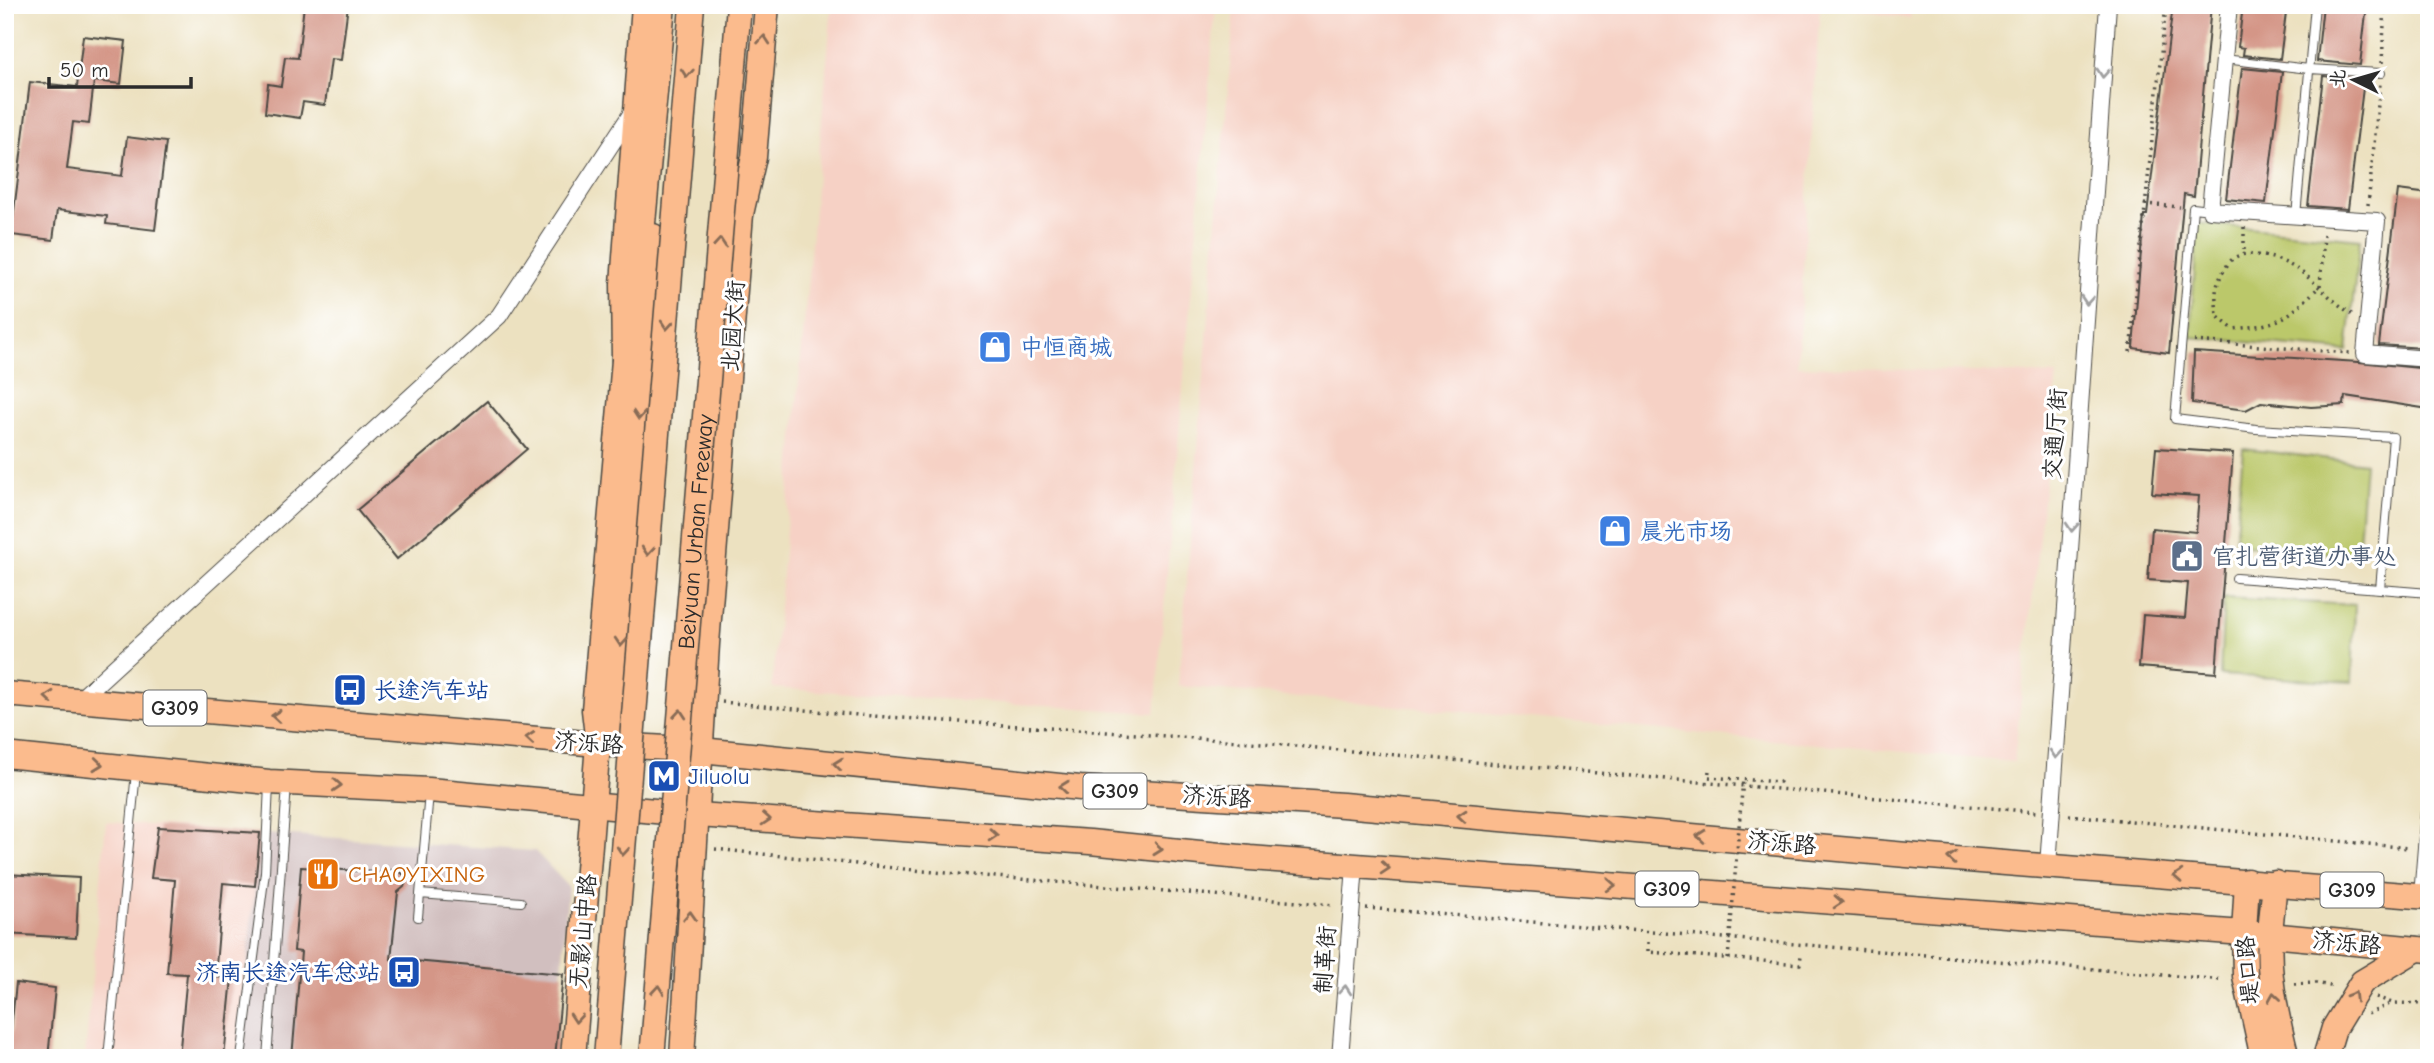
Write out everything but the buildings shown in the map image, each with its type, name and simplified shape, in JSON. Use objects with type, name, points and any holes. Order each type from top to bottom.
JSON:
[{"type":"main road","points":[[624,360],[623,284],[644,5]]},
{"type":"main road","points":[[593,804],[598,744],[594,710],[624,360],[640,256],[663,5]]},
{"type":"main road","points":[[598,744],[615,718],[673,5]]},
{"type":"main road","name":"Beiyuan Urban Freeway","points":[[606,1058],[692,5]]},
{"type":"main road","name":"Beiyuan Urban Freeway","points":[[652,1058],[739,5]]},
{"type":"main road","name":"北园大街","points":[[698,815],[704,700],[741,214],[735,157],[746,5]]},
{"type":"main road","points":[[741,214],[754,157],[767,5]]},
{"type":"main road","points":[[624,360],[649,289]]},
{"type":"main road","name":"济泺路","points":[[5,694],[598,744],[701,750],[1080,788],[1356,807],[2426,897]]},
{"type":"main road","name":"济泺路","points":[[5,755],[278,782],[429,790],[698,815],[1077,841],[1355,866],[2270,935],[2423,950]]},
{"type":"main road","name":"无影山中路","points":[[573,1058],[593,804]]},
{"type":"main road","points":[[682,1058],[698,815]]},
{"type":"main road","name":"堤口路","points":[[2246,881],[2244,933],[2247,982],[2263,1058]]},
{"type":"main road","name":"堤口路","points":[[2275,883],[2270,935],[2272,984],[2287,1058]]},
{"type":"main road","points":[[2325,1058],[2334,1028],[2362,982],[2423,950]]},
{"type":"street","name":"交通厅街","points":[[2048,866],[2108,5]]},
{"type":"street","points":[[2229,5],[2210,210],[2377,221],[2365,354],[2429,359]]},
{"type":"street","points":[[79,700],[499,316],[636,106]]},
{"type":"street","points":[[2426,897],[2429,811]]},
{"type":"street","name":"制革街","points":[[1340,1058],[1355,866]]},
{"type":"lane","points":[[2296,216],[2315,5]]},
{"type":"lane","points":[[2224,59],[2309,69],[2381,73]]},
{"type":"lane","points":[[2210,210],[2193,208],[2175,419],[2256,429],[2393,437],[2380,589]]},
{"type":"lane","points":[[2236,578],[2429,593]]},
{"type":"lane","points":[[108,1058],[136,768]]},
{"type":"lane","points":[[241,1058],[278,782]]},
{"type":"lane","points":[[267,1058],[278,782]]},
{"type":"lane","points":[[418,917],[429,790]]},
{"type":"lane","points":[[420,894],[521,902]]},
{"type":"path","points":[[2130,352],[2166,5]]},
{"type":"path","points":[[2367,220],[2385,5]]},
{"type":"path","points":[[2144,204],[2193,208]]},
{"type":"path","points":[[2244,213],[2244,253]]},
{"type":"path","points":[[2325,218],[2320,286],[2291,314],[2270,325],[2233,328],[2217,316],[2215,289],[2230,261],[2244,253],[2269,256],[2291,265],[2320,286],[2351,315],[2368,319]]},
{"type":"path","points":[[2182,340],[2365,354]]},
{"type":"path","points":[[704,700],[858,715],[1239,741],[2426,850]]},
{"type":"path","points":[[1709,771],[1708,777],[1780,782],[1781,777]]},
{"type":"path","points":[[1728,959],[1743,779]]},
{"type":"path","points":[[695,847],[923,871],[2247,982]]},
{"type":"path","points":[[1648,942],[1648,952],[1728,959],[1800,964],[1801,955]]},
{"type":"path","points":[[2272,984],[2316,983],[2357,991],[2392,1003],[2429,1004]]},
{"type":"shaded area","name":"中恒商城","points":[[832,5],[1216,5],[1155,713],[772,688]]},
{"type":"shaded area","name":"晨光市场","points":[[1235,5],[1820,5],[1797,366],[2057,375],[2014,762],[1178,686]]},
{"type":"shaded area","points":[[1828,5],[1912,5],[1910,19]]},
{"type":"shaded area","points":[[106,822],[260,833],[238,1058],[85,1058]]},
{"type":"shaded area","name":"济南长途汽车总站","points":[[260,833],[535,851],[568,886],[556,1058],[238,1058]]},
{"type":"green space","points":[[2198,223],[2360,239],[2347,351],[2190,337]]},
{"type":"green space","points":[[2243,449],[2365,463],[2358,556],[2235,544]]},
{"type":"green space","points":[[2224,598],[2355,605],[2352,682],[2220,675]]},
{"type":"place","name":"中恒商城","points":[[995,347]]},
{"type":"place","name":"晨光市场","points":[[1615,531]]},
{"type":"place","name":"官扎营街道办事处","points":[[2187,556]]},
{"type":"place","name":"长途汽车站","points":[[350,690]]},
{"type":"place","name":"Jiluolu","points":[[664,776]]},
{"type":"place","name":"CHAOYIXING","points":[[323,874]]},
{"type":"place","name":"济南长途汽车总站","points":[[404,972]]}]
